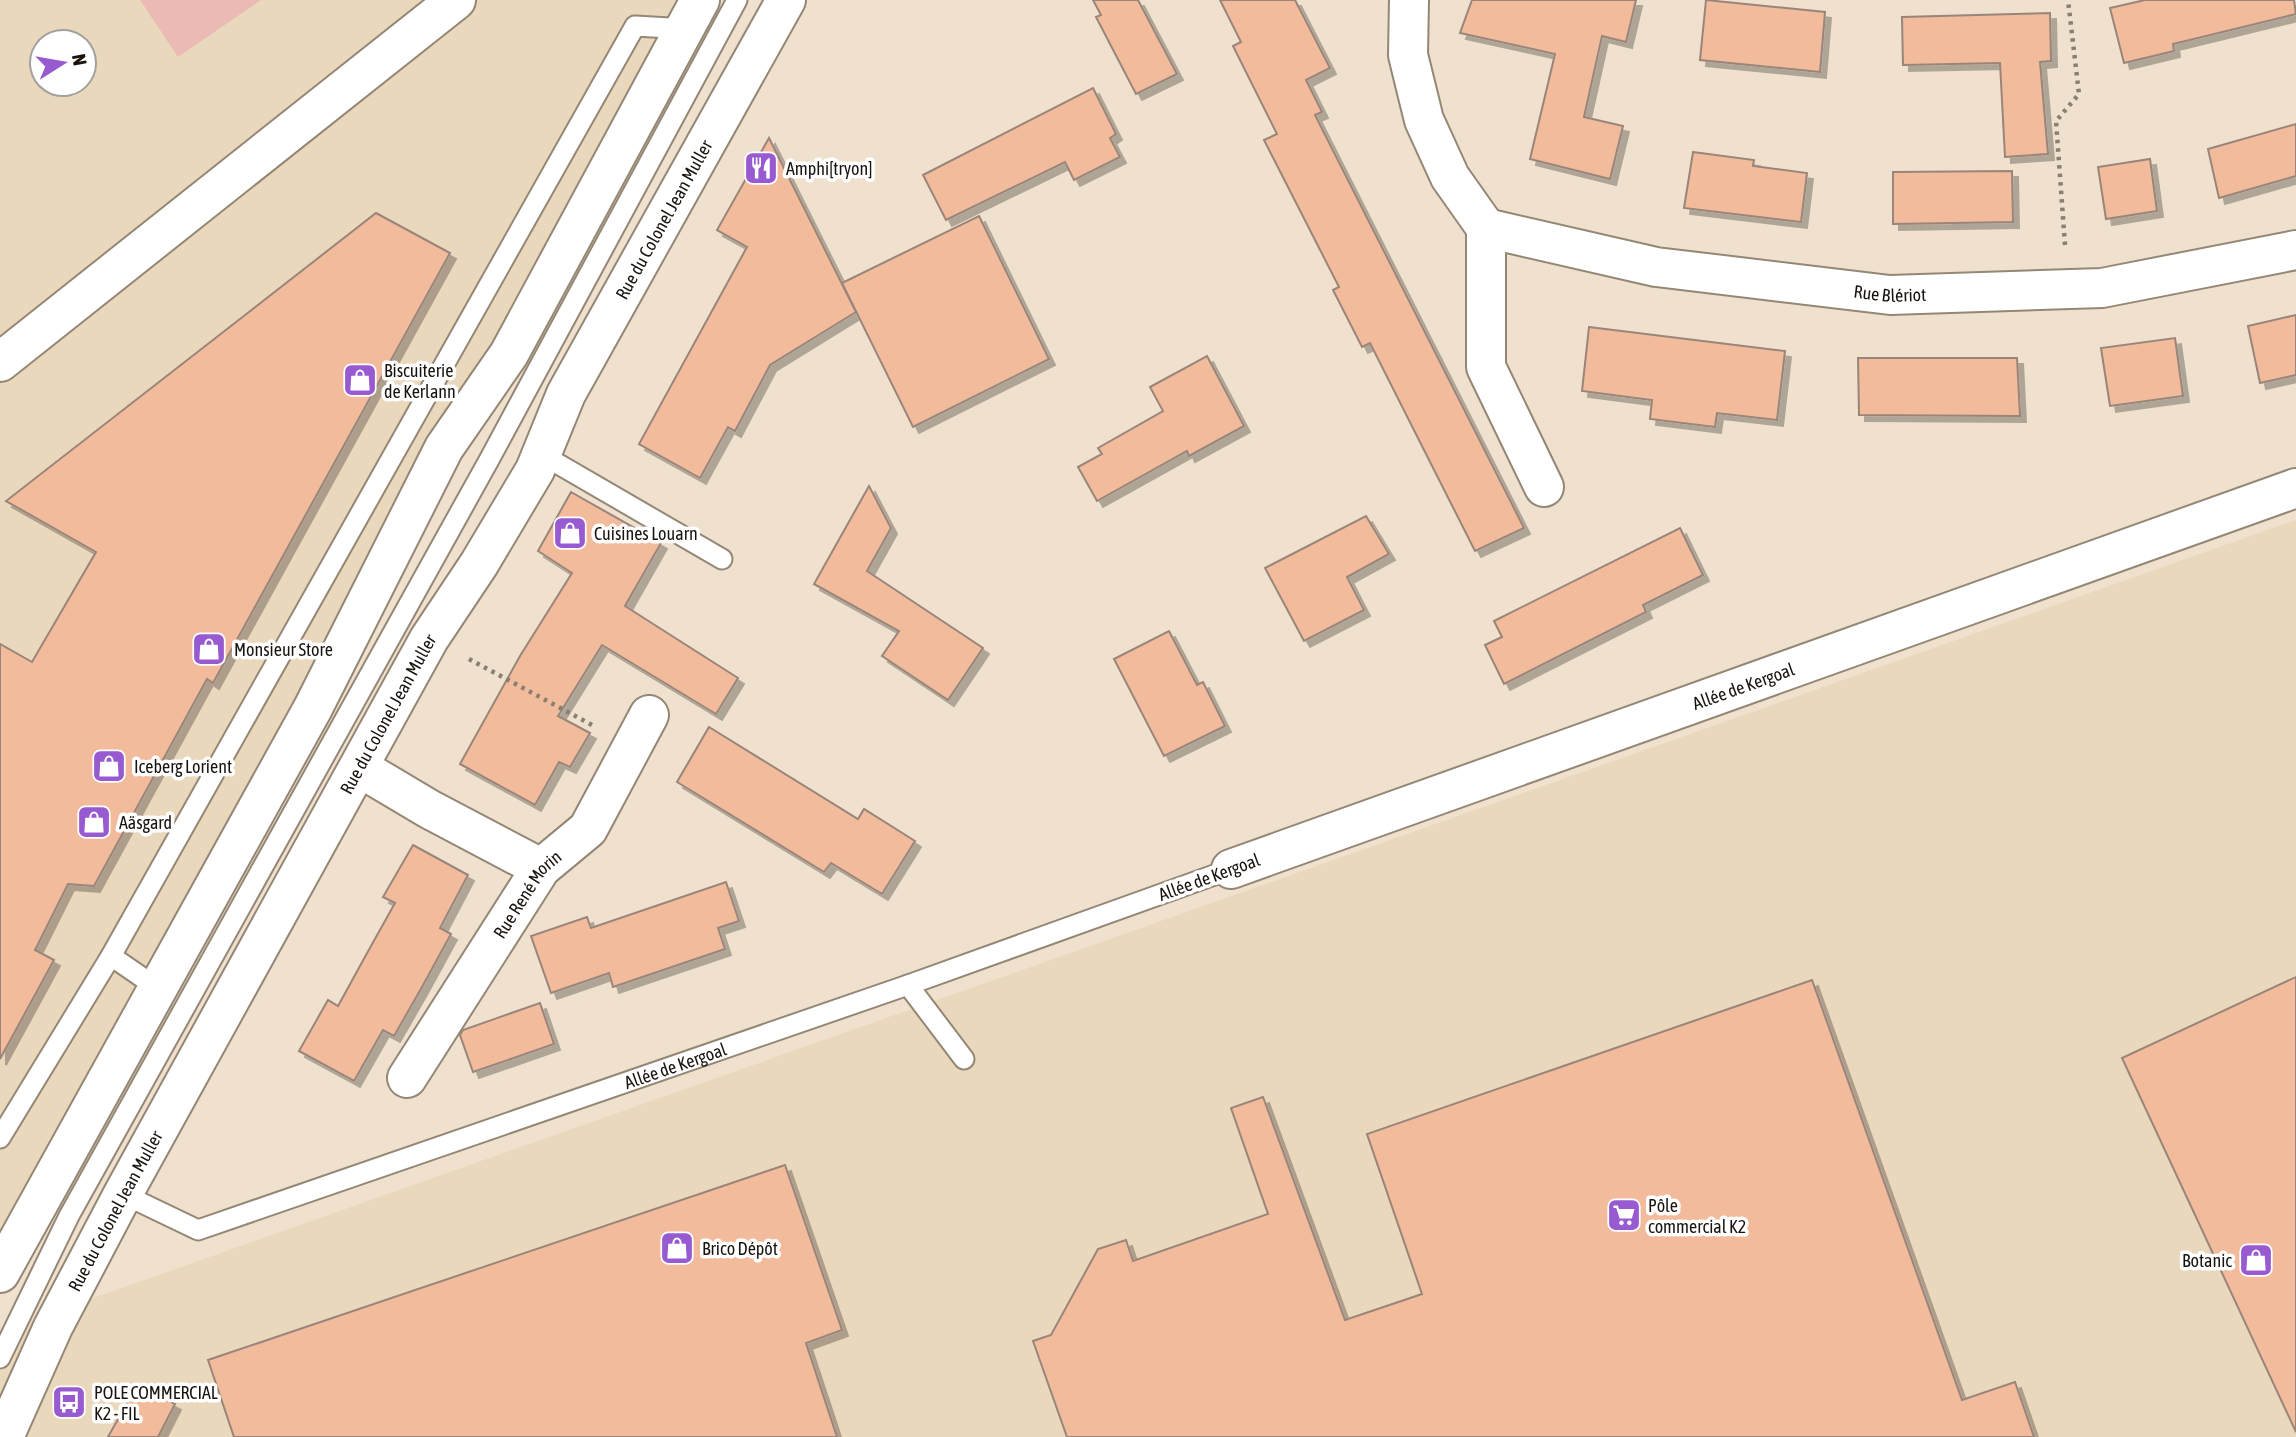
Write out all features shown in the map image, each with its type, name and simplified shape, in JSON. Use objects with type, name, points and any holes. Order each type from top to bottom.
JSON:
[{"type":"main road","points":[[0,362],[456,0]]},
{"type":"main road","name":"Rue du Colonel Jean Muller","points":[[4,1437],[52,1327],[123,1194],[429,639],[479,564],[541,454],[566,394],[786,0]]},
{"type":"main road","points":[[1409,0],[1408,55],[1424,120],[1450,177],[1486,228],[1486,367],[1544,487]]},
{"type":"main road","points":[[0,1273],[156,987],[313,708],[444,448],[509,354],[694,15]]},
{"type":"main road","name":"Rue Blériot","points":[[1486,228],[1656,267],[1890,295],[2102,288],[2296,250]]},
{"type":"main road","name":"Allée de Kergoal","points":[[1231,869],[2296,488]]},
{"type":"main road","name":"Rue René Morin","points":[[407,1078],[541,868],[588,829],[640,731]]},
{"type":"main road","points":[[360,768],[429,809],[541,868]]},
{"type":"lane","points":[[0,1358],[69,1216],[495,448],[737,0]]},
{"type":"lane","points":[[0,1138],[111,956],[635,26],[694,15]]},
{"type":"lane","points":[[541,454],[722,559]]},
{"type":"lane","name":"Allée de Kergoal","points":[[123,1194],[198,1230],[908,985],[1231,869]]},
{"type":"lane","points":[[111,956],[156,987]]},
{"type":"lane","points":[[908,985],[964,1059]]},
{"type":"path","points":[[2068,0],[2079,94],[2056,121],[2068,289]]},
{"type":"path","points":[[429,639],[640,731]]},
{"type":"shaded area","points":[[0,0],[722,0],[0,1270]]},
{"type":"shaded area","points":[[140,0],[261,0],[178,57]]},
{"type":"shaded area","points":[[2296,520],[2296,1437],[0,1437],[0,1331]]},
{"type":"building","points":[[1093,0],[1138,0],[1177,74],[1136,94],[1096,17],[1101,15]]},
{"type":"building","points":[[1220,0],[1295,0],[1330,68],[1306,80],[1322,112],[1315,115],[1524,528],[1475,551],[1370,343],[1362,347],[1333,290],[1339,287],[1264,140],[1277,134],[1233,46],[1241,42]]},
{"type":"building","points":[[1472,0],[1636,0],[1626,42],[1602,36],[1584,117],[1623,126],[1610,179],[1530,159],[1555,54],[1460,33]]},
{"type":"building","points":[[1706,0],[1825,12],[1820,72],[1700,60]]},
{"type":"building","points":[[2145,0],[2294,0],[2296,14],[2173,44],[2174,51],[2124,63],[2110,8]]},
{"type":"building","points":[[2050,13],[2051,61],[2040,62],[2048,154],[2005,157],[2000,63],[1903,65],[1902,17]]},
{"type":"building","points":[[1093,88],[1116,134],[1110,138],[1120,157],[1074,180],[1065,162],[946,220],[923,175]]},
{"type":"building","points":[[2296,124],[2296,176],[2219,198],[2208,149]]},
{"type":"building","points":[[769,138],[856,312],[770,365],[735,431],[728,427],[700,478],[639,444],[747,247],[717,230]]},
{"type":"building","points":[[1693,152],[1754,160],[1753,166],[1807,173],[1801,222],[1684,208]]},
{"type":"building","points":[[2150,159],[2157,211],[2106,219],[2098,167]]},
{"type":"building","points":[[2012,171],[2013,222],[1893,224],[1893,172]]},
{"type":"building","points":[[376,213],[450,253],[213,683],[207,679],[94,886],[68,884],[35,950],[54,960],[0,1059],[0,644],[32,662],[96,552],[6,501]]},
{"type":"building","points":[[979,216],[1049,359],[913,427],[842,283]]},
{"type":"building","points":[[2296,315],[2296,375],[2260,383],[2248,326]]},
{"type":"building","points":[[1589,327],[1785,351],[1777,420],[1717,413],[1715,427],[1650,419],[1652,400],[1582,391]]},
{"type":"building","points":[[2175,338],[2183,396],[2110,406],[2101,348]]},
{"type":"building","points":[[1207,356],[1244,426],[1189,456],[1187,451],[1097,501],[1078,467],[1102,454],[1098,448],[1163,411],[1150,387]]},
{"type":"building","points":[[1858,358],[2017,358],[2020,416],[1859,415]]},
{"type":"building","points":[[869,486],[891,528],[867,571],[983,648],[948,700],[882,656],[899,631],[814,584]]},
{"type":"building","points":[[571,492],[661,543],[625,606],[738,678],[716,714],[602,645],[558,716],[590,733],[570,767],[559,762],[535,805],[460,764],[520,656],[572,573],[538,551]]},
{"type":"building","points":[[1366,516],[1389,554],[1347,577],[1364,610],[1304,641],[1265,568]]},
{"type":"building","points":[[1680,528],[1703,575],[1643,605],[1646,612],[1504,684],[1485,645],[1502,637],[1494,621]]},
{"type":"building","points":[[1169,631],[1197,685],[1203,682],[1225,726],[1164,756],[1114,659]]},
{"type":"building","points":[[709,727],[858,819],[864,809],[915,841],[882,894],[831,863],[824,872],[677,782]]},
{"type":"building","points":[[413,845],[468,875],[440,928],[451,934],[422,987],[394,1036],[383,1030],[354,1081],[299,1051],[328,1000],[338,1006],[395,903],[383,897]]},
{"type":"building","points":[[726,882],[739,921],[718,928],[725,949],[613,987],[609,973],[551,993],[531,936],[587,917],[591,928]]},
{"type":"building","name":"Botanic","points":[[2296,977],[2296,1432],[2122,1058]]},
{"type":"building","name":"Pôle commercial K2","points":[[1812,980],[1962,1400],[2015,1382],[2034,1437],[1067,1437],[1033,1341],[1051,1335],[1098,1249],[1126,1240],[1133,1261],[1268,1214],[1231,1108],[1263,1097],[1345,1320],[1422,1294],[1367,1134]]},
{"type":"building","points":[[540,1003],[554,1044],[473,1072],[460,1035],[463,1030]]},
{"type":"building","name":"Brico Dépôt","points":[[785,1165],[842,1330],[806,1343],[837,1437],[234,1437],[208,1360]]},
{"type":"building","points":[[137,1385],[175,1404],[158,1437],[108,1437]]},
{"type":"place","name":"Amphi[tryon]","points":[[761,168]]},
{"type":"place","name":"Biscuiterie de Kerlann","points":[[360,380]]},
{"type":"place","name":"Cuisines Louarn","points":[[570,533]]},
{"type":"place","name":"Monsieur Store","points":[[209,649]]},
{"type":"place","name":"Iceberg Lorient","points":[[109,766]]},
{"type":"place","name":"Aäsgard","points":[[94,822]]},
{"type":"place","name":"Pôle commercial K2","points":[[1624,1215]]},
{"type":"place","name":"Brico Dépôt","points":[[677,1248]]},
{"type":"place","name":"Botanic","points":[[2256,1260]]},
{"type":"place","name":"POLE COMMERCIAL K2 - FIL","points":[[69,1402]]}]
